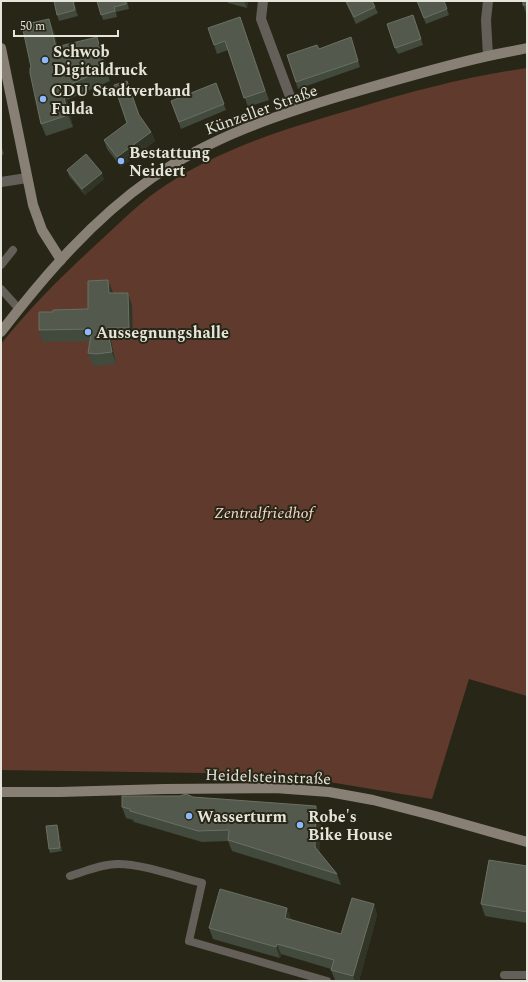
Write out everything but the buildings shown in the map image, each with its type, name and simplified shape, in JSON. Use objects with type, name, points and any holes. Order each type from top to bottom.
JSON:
[{"type":"main road","points":[[1,48],[3,67],[33,205],[42,230],[61,260]]},
{"type":"main road","name":"Künzeller Straße","points":[[1,332],[61,260],[86,233],[134,192],[168,167],[199,148],[244,128],[295,110],[488,56],[527,48]]},
{"type":"main road","name":"Heidelsteinstraße","points":[[1,792],[275,788],[329,792],[388,804],[527,842]]},
{"type":"street","points":[[263,1],[261,19],[295,110]]},
{"type":"street","points":[[488,1],[486,20],[488,56]]},
{"type":"street","points":[[1,182],[27,178]]},
{"type":"lane","points":[[1,265],[13,250]]},
{"type":"lane","points":[[1,289],[19,309]]},
{"type":"lane","points":[[70,876],[102,866],[118,864],[138,867],[202,883],[189,940],[327,981]]},
{"type":"lane","points":[[504,975],[527,975]]},
{"type":"green space","name":"Zentralfriedhof","points":[[527,68],[527,696],[469,679],[432,799],[281,774],[1,770],[1,344],[24,316],[49,290],[124,218],[157,191],[188,172],[258,139],[307,123],[441,85],[484,75]]},
{"type":"place","name":"Schwob Digitaldruck","points":[[45,60]]},
{"type":"place","name":"CDU Stadtverband Fulda","points":[[43,99]]},
{"type":"place","name":"Bestattung Neidert","points":[[121,161]]},
{"type":"place","name":"Aussegnungshalle","points":[[88,332]]},
{"type":"place","name":"Wasserturm","points":[[189,816]]},
{"type":"place","name":"Robe's Bike House","points":[[300,825]]}]
